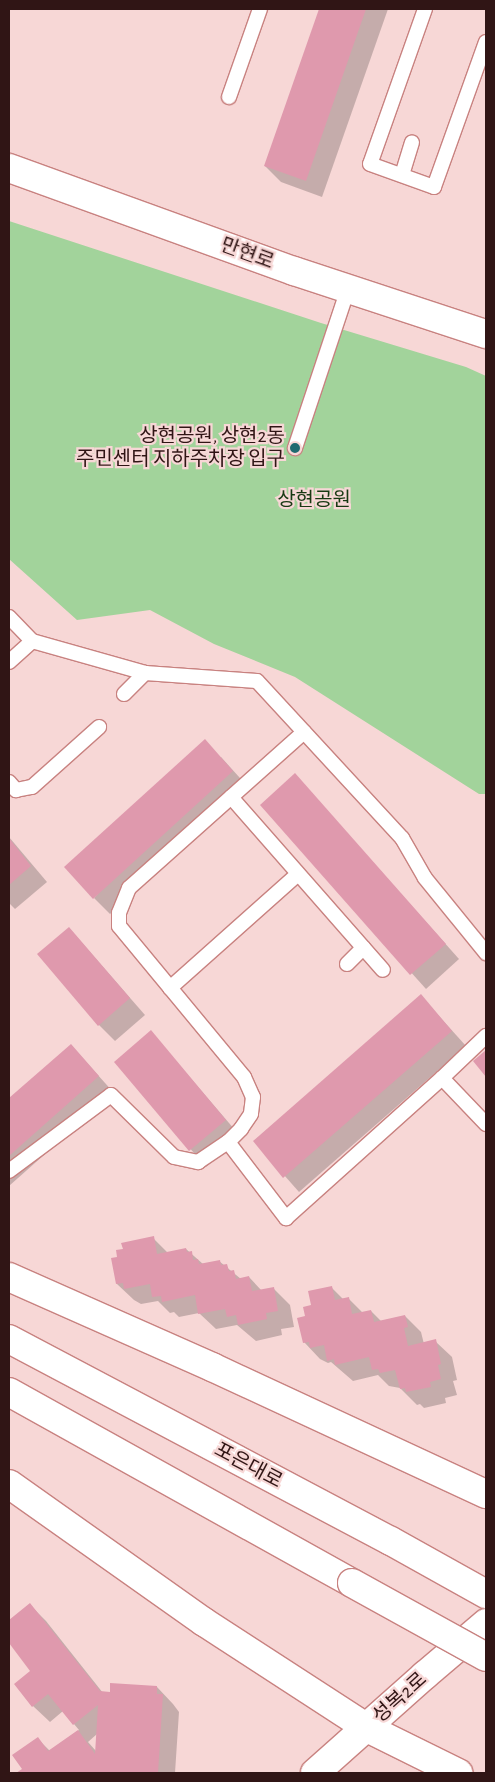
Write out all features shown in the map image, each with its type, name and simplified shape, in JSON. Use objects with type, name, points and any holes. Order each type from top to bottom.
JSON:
[{"type":"main road","name":"만현로","points":[[9,168],[348,289],[486,334]]},
{"type":"main road","points":[[9,1277],[212,1367],[486,1494]]},
{"type":"main road","name":"포은대로","points":[[9,1339],[391,1541],[486,1594]]},
{"type":"main road","points":[[9,1392],[486,1657]]},
{"type":"main road","points":[[9,1484],[204,1622],[367,1728],[458,1773]]},
{"type":"main road","name":"성복2로","points":[[315,1773],[486,1623]]},
{"type":"lane","points":[[229,97],[260,9]]},
{"type":"lane","points":[[425,9],[370,164],[434,187],[486,42]]},
{"type":"lane","points":[[402,175],[412,143]]},
{"type":"lane","points":[[295,448],[348,289]]},
{"type":"lane","points":[[9,617],[32,641],[145,673],[257,681],[402,838],[425,878],[486,953]]},
{"type":"lane","points":[[9,662],[32,641]]},
{"type":"lane","points":[[124,694],[145,673]]},
{"type":"lane","points":[[9,782],[16,790],[32,786],[99,727]]},
{"type":"lane","points":[[9,1171],[111,1095],[174,1157],[198,1162],[228,1142],[241,1129],[251,1114],[253,1097],[244,1077],[119,926],[119,913],[129,888],[304,732]]},
{"type":"lane","points":[[231,797],[383,970]]},
{"type":"lane","points":[[170,988],[298,874]]},
{"type":"lane","points":[[347,964],[363,948]]},
{"type":"lane","points":[[228,1142],[286,1218],[486,1036]]},
{"type":"lane","points":[[442,1078],[486,1124]]},
{"type":"green space","name":"상현공원","points":[[9,221],[321,323],[466,367],[486,376],[486,794],[479,794],[295,677],[214,644],[150,610],[77,620],[9,559]]},
{"type":"building","points":[[319,9],[366,9],[306,181],[264,166]]},
{"type":"building","points":[[205,739],[233,771],[93,899],[64,867]]},
{"type":"building","points":[[295,773],[446,944],[410,975],[260,805]]},
{"type":"building","points":[[9,838],[31,866],[9,885]]},
{"type":"building","points":[[69,927],[130,998],[98,1026],[37,954]]},
{"type":"building","points":[[421,994],[452,1031],[283,1178],[253,1141]]},
{"type":"building","points":[[151,1030],[226,1120],[189,1151],[114,1062]]},
{"type":"building","points":[[71,1044],[99,1076],[9,1156],[9,1098]]},
{"type":"building","points":[[486,1050],[486,1077],[473,1061]]},
{"type":"building","points":[[154,1236],[157,1254],[186,1248],[187,1252],[192,1251],[193,1260],[198,1259],[199,1264],[220,1260],[221,1265],[227,1264],[229,1271],[234,1270],[236,1279],[249,1276],[252,1291],[274,1287],[278,1311],[266,1313],[267,1319],[238,1325],[236,1315],[227,1317],[225,1309],[198,1314],[195,1295],[162,1302],[161,1296],[152,1297],[150,1284],[124,1289],[123,1283],[116,1284],[111,1258],[117,1257],[116,1250],[123,1249],[121,1243]]},
{"type":"building","points":[[332,1286],[335,1300],[349,1297],[352,1314],[371,1310],[374,1322],[405,1315],[408,1327],[404,1328],[408,1346],[436,1339],[441,1364],[438,1365],[441,1379],[430,1382],[431,1387],[406,1392],[405,1388],[400,1389],[395,1370],[380,1373],[378,1369],[372,1370],[369,1357],[335,1365],[334,1359],[327,1361],[324,1345],[310,1348],[309,1342],[303,1343],[297,1318],[305,1316],[303,1307],[311,1305],[308,1291]]},
{"type":"building","points":[[30,1603],[100,1691],[110,1692],[110,1683],[157,1686],[157,1694],[163,1694],[158,1773],[16,1773],[22,1769],[12,1755],[38,1737],[48,1751],[78,1730],[95,1754],[98,1705],[73,1725],[48,1694],[32,1707],[14,1684],[30,1671],[9,1643],[9,1620]]},
{"type":"place","name":"상현공원, 상현2동 주민센터 지하주차장 입구","points":[[295,448]]}]
